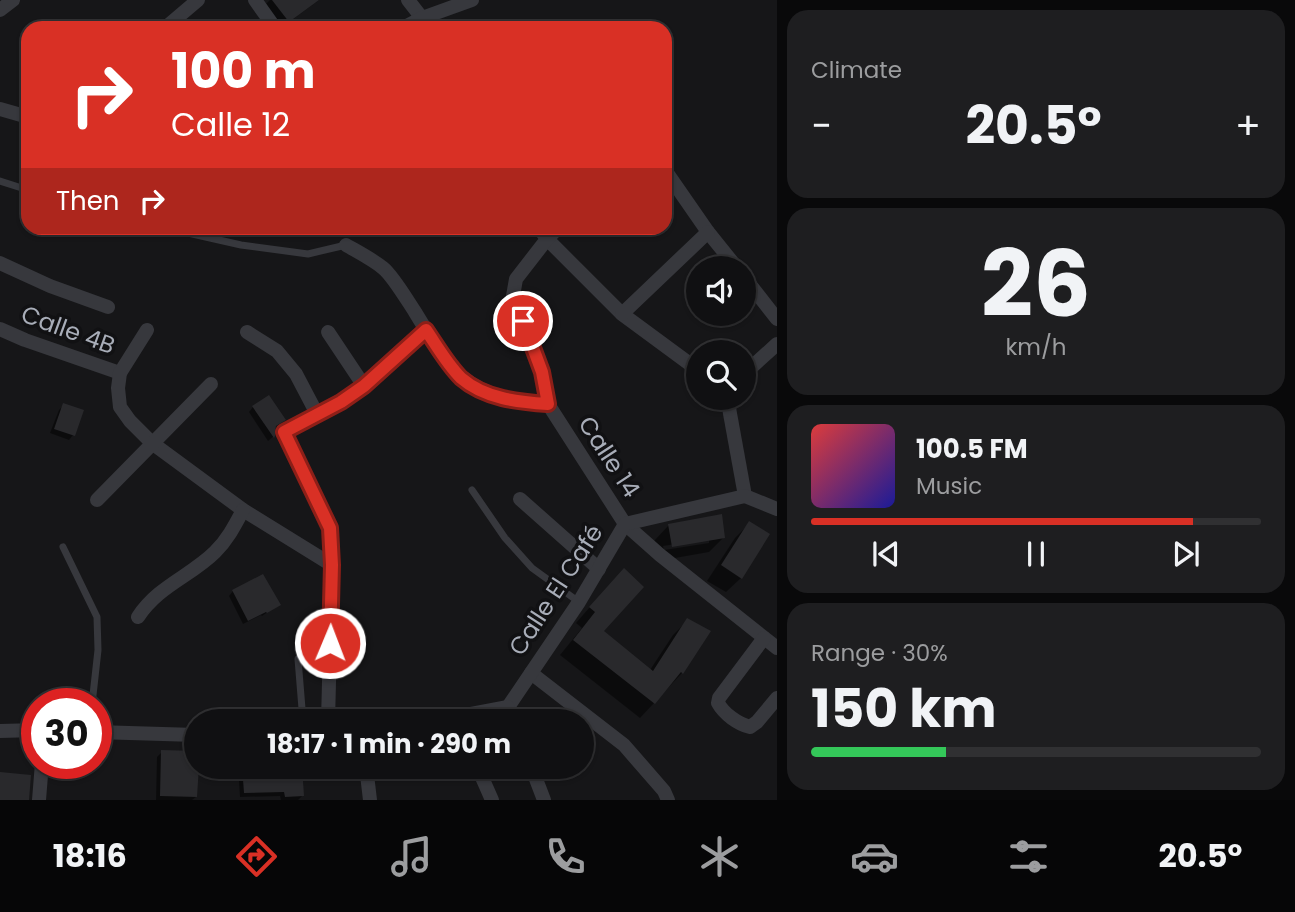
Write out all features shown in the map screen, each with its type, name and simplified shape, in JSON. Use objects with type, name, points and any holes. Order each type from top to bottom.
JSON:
[{"type":"street","points":[[0,10],[13,0]]},
{"type":"street","points":[[173,21],[198,0]]},
{"type":"street","points":[[255,0],[270,21]]},
{"type":"street","points":[[408,0],[422,18]]},
{"type":"street","points":[[416,21],[472,0]]},
{"type":"street","points":[[0,109],[21,115]]},
{"type":"street","points":[[672,180],[727,256]]},
{"type":"street","points":[[622,314],[708,232]]},
{"type":"street","name":"Calle 14","points":[[542,235],[516,279],[513,296],[542,372],[548,404],[625,524],[777,648]]},
{"type":"street","points":[[545,235],[622,314],[686,361]]},
{"type":"street","points":[[346,244],[384,269],[410,303],[446,360],[462,378],[477,389],[495,396],[520,402],[548,404]]},
{"type":"street","points":[[0,263],[50,286],[108,307]]},
{"type":"street","points":[[756,292],[777,319]]},
{"type":"street","name":"Calle 4B","points":[[0,329],[120,373]]},
{"type":"street","points":[[147,330],[120,373],[120,407],[130,421],[152,443],[243,510],[332,565]]},
{"type":"street","points":[[328,709],[332,565],[330,528],[284,432],[341,402],[364,386],[426,330]]},
{"type":"street","points":[[247,332],[277,351],[296,374],[317,414]]},
{"type":"street","points":[[328,332],[364,386]]},
{"type":"street","points":[[756,363],[777,344]]},
{"type":"street","points":[[97,500],[211,384]]},
{"type":"street","points":[[729,410],[745,496],[777,509]]},
{"type":"street","name":"Calle El Café","points":[[508,706],[579,603],[625,524],[745,496]]},
{"type":"street","points":[[520,499],[598,569]]},
{"type":"street","points":[[138,617],[165,587],[213,554],[228,537],[243,510]]},
{"type":"street","points":[[764,638],[719,698],[718,704],[721,710],[742,725],[750,727],[777,698]]},
{"type":"street","points":[[531,673],[624,745],[664,791],[668,800]]},
{"type":"street","points":[[495,709],[508,706],[509,709]]},
{"type":"street","points":[[0,732],[21,731]]},
{"type":"street","points":[[112,732],[184,735]]},
{"type":"street","points":[[39,800],[41,779]]},
{"type":"street","points":[[368,779],[370,800]]},
{"type":"street","points":[[483,779],[492,800]]},
{"type":"street","points":[[536,779],[544,800]]},
{"type":"lane","points":[[0,181],[21,188]]},
{"type":"lane","points":[[197,235],[241,245],[308,254],[346,244]]},
{"type":"lane","points":[[471,490],[505,538],[532,568],[579,603]]},
{"type":"lane","points":[[62,547],[97,617],[98,650],[94,688]]},
{"type":"lane","points":[[298,659],[302,709]]},
{"type":"building","points":[[272,0],[319,0],[290,21]]},
{"type":"building","points":[[269,395],[286,420],[276,426],[274,438],[252,406]]},
{"type":"building","points":[[63,403],[84,410],[75,436],[54,429]]},
{"type":"building","points":[[722,514],[725,538],[672,547],[668,524]]},
{"type":"building","points":[[749,521],[770,534],[742,579],[721,565]]},
{"type":"building","points":[[624,568],[644,587],[604,631],[653,671],[687,618],[711,631],[683,674],[681,672],[655,704],[573,640],[595,612],[589,607]]},
{"type":"building","points":[[263,574],[281,605],[248,621],[232,590]]},
{"type":"building","points":[[161,750],[184,751],[184,779],[198,779],[197,797],[160,796]]},
{"type":"building","points":[[0,772],[21,774],[21,779],[31,779],[29,800],[0,800]]},
{"type":"building","points":[[243,779],[303,779],[304,796],[285,797],[284,792],[244,793]]},
{"type":"route","points":[[330,643],[330,528],[284,432],[341,402],[364,386],[426,330],[446,360],[462,378],[477,389],[520,402],[548,404],[542,372],[523,321]]}]
